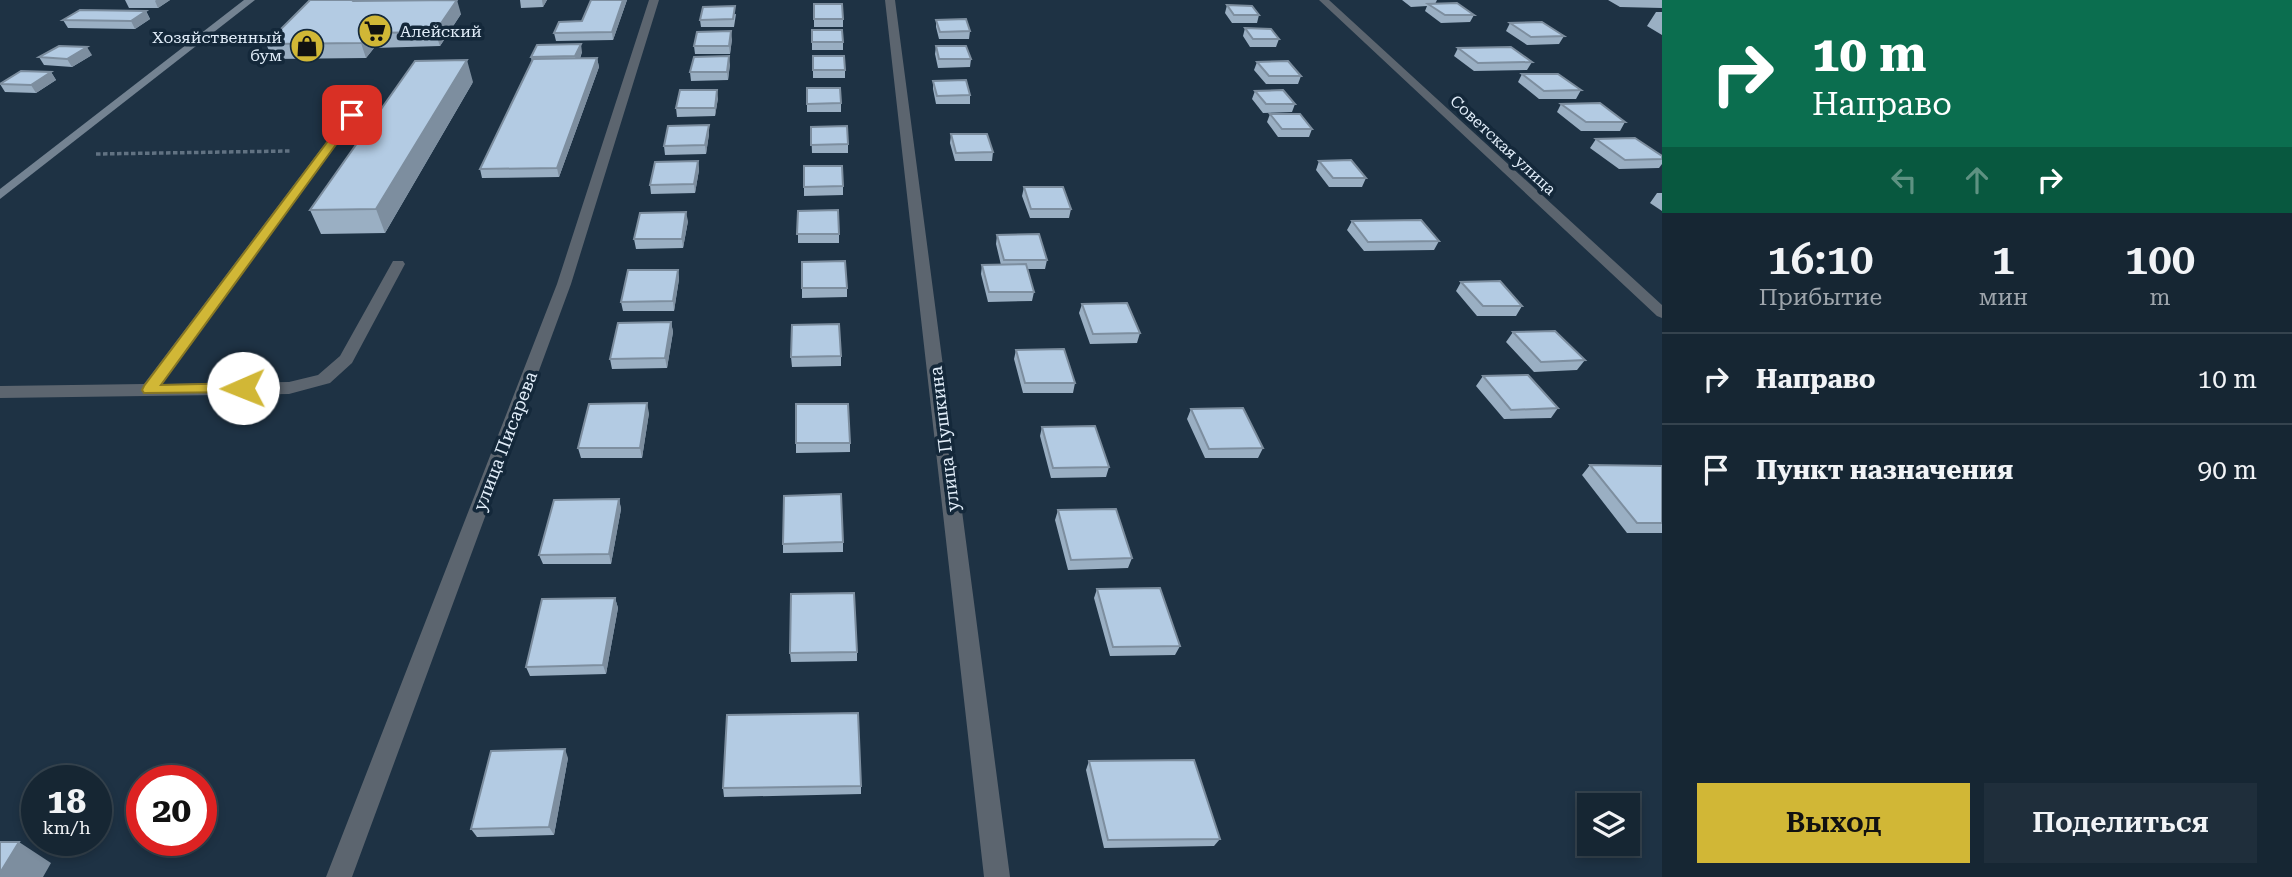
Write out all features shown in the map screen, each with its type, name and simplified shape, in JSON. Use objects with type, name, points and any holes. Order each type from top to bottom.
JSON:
[{"type":"main road","points":[[0,195],[250,0]]},
{"type":"street","name":"улица Писарева","points":[[339,877],[564,284],[654,0]]},
{"type":"street","name":"улица Пушкина","points":[[890,0],[997,877]]},
{"type":"street","name":"Советская улица","points":[[1324,0],[1662,313]]},
{"type":"street","points":[[149,390],[352,115]]},
{"type":"street","points":[[0,392],[289,388],[324,379],[346,359],[398,264]]},
{"type":"path","points":[[90,154],[326,150]]},
{"type":"building","points":[[310,0],[457,0],[435,32],[369,33],[361,43],[266,44]]},
{"type":"building","points":[[591,0],[623,0],[612,32],[554,33],[559,22],[582,21]]},
{"type":"building","points":[[1457,3],[1474,15],[1445,15],[1428,4]]},
{"type":"building","points":[[814,4],[842,4],[843,19],[814,19]]},
{"type":"building","points":[[1227,5],[1252,6],[1259,15],[1234,15]]},
{"type":"building","points":[[735,6],[733,19],[700,20],[703,7]]},
{"type":"building","points":[[80,10],[146,11],[131,21],[63,20]]},
{"type":"building","points":[[966,19],[970,31],[940,32],[936,20]]},
{"type":"building","points":[[1542,22],[1564,36],[1531,37],[1510,23]]},
{"type":"building","points":[[1245,28],[1271,29],[1279,39],[1253,39]]},
{"type":"building","points":[[812,30],[842,30],[843,42],[812,42]]},
{"type":"building","points":[[731,31],[729,46],[694,46],[697,32]]},
{"type":"building","points":[[581,44],[575,56],[531,57],[537,45]]},
{"type":"building","points":[[59,46],[87,47],[67,59],[39,57]]},
{"type":"building","points":[[936,46],[966,46],[971,59],[939,59]]},
{"type":"building","points":[[1511,47],[1532,62],[1478,63],[1458,48]]},
{"type":"building","points":[[729,56],[727,72],[690,72],[694,57]]},
{"type":"building","points":[[813,56],[844,56],[845,70],[813,70]]},
{"type":"building","points":[[597,58],[557,168],[480,169],[533,59]]},
{"type":"building","points":[[467,60],[376,209],[310,210],[415,61]]},
{"type":"building","points":[[1288,61],[1301,76],[1269,76],[1257,62]]},
{"type":"building","points":[[21,71],[51,72],[31,85],[0,84]]},
{"type":"building","points":[[1522,74],[1558,74],[1581,90],[1544,91]]},
{"type":"building","points":[[966,80],[970,95],[937,96],[933,81]]},
{"type":"building","points":[[807,88],[840,88],[841,103],[807,104]]},
{"type":"building","points":[[680,90],[717,90],[715,108],[676,108]]},
{"type":"building","points":[[1283,90],[1295,104],[1266,104],[1255,91]]},
{"type":"building","points":[[1600,103],[1625,122],[1586,122],[1561,104]]},
{"type":"building","points":[[1270,114],[1300,114],[1312,129],[1282,129]]},
{"type":"building","points":[[709,125],[705,145],[664,146],[668,126]]},
{"type":"building","points":[[847,126],[848,144],[811,145],[811,127]]},
{"type":"building","points":[[951,134],[987,134],[993,152],[956,153]]},
{"type":"building","points":[[1635,138],[1662,156],[1662,159],[1625,160],[1596,139]]},
{"type":"building","points":[[1351,160],[1366,178],[1333,178],[1319,161]]},
{"type":"building","points":[[698,161],[694,184],[650,185],[655,162]]},
{"type":"building","points":[[804,166],[842,166],[843,186],[804,187]]},
{"type":"building","points":[[1024,187],[1063,187],[1071,209],[1031,209]]},
{"type":"building","points":[[838,210],[839,234],[797,234],[798,211]]},
{"type":"building","points":[[686,212],[682,239],[634,239],[640,213]]},
{"type":"building","points":[[1421,220],[1439,241],[1368,242],[1352,221]]},
{"type":"building","points":[[1039,234],[1047,260],[1004,260],[997,235]]},
{"type":"building","points":[[845,261],[847,288],[802,288],[802,262]]},
{"type":"building","points":[[1026,264],[1034,292],[989,292],[982,265]]},
{"type":"building","points":[[628,270],[678,270],[673,301],[621,302]]},
{"type":"building","points":[[1500,281],[1522,306],[1483,306],[1461,282]]},
{"type":"building","points":[[1127,303],[1140,333],[1093,334],[1082,304]]},
{"type":"building","points":[[671,322],[665,358],[610,359],[618,323]]},
{"type":"building","points":[[839,324],[841,356],[791,357],[792,325]]},
{"type":"building","points":[[1555,331],[1585,360],[1541,362],[1513,332]]},
{"type":"building","points":[[1064,349],[1075,383],[1025,383],[1016,350]]},
{"type":"building","points":[[1528,375],[1558,408],[1511,410],[1483,376]]},
{"type":"building","points":[[647,403],[640,448],[578,448],[589,404]]},
{"type":"building","points":[[796,404],[848,404],[850,443],[796,443]]},
{"type":"building","points":[[1243,408],[1263,448],[1209,449],[1191,409]]},
{"type":"building","points":[[1095,426],[1109,467],[1053,468],[1042,427]]},
{"type":"building","points":[[1590,465],[1662,466],[1662,523],[1637,523]]},
{"type":"building","points":[[841,494],[843,542],[783,544],[784,496]]},
{"type":"building","points":[[619,499],[609,554],[539,555],[554,500]]},
{"type":"building","points":[[1116,509],[1132,558],[1071,560],[1058,510]]},
{"type":"building","points":[[1160,588],[1180,646],[1113,647],[1097,589]]},
{"type":"building","points":[[854,593],[857,652],[790,653],[791,594]]},
{"type":"building","points":[[615,598],[603,665],[526,667],[542,599]]},
{"type":"building","points":[[858,713],[861,786],[723,788],[727,715]]},
{"type":"building","points":[[565,749],[549,827],[471,829],[491,751]]},
{"type":"building","points":[[1194,760],[1220,839],[1108,840],[1089,761]]},
{"type":"building","points":[[0,842],[19,842],[0,873]]},
{"type":"place","name":"Алейский","points":[[375,31]]},
{"type":"place","name":"Хозяйственный бум","points":[[307,46]]},
{"type":"route","points":[[243,388],[149,390],[352,115]]}]
